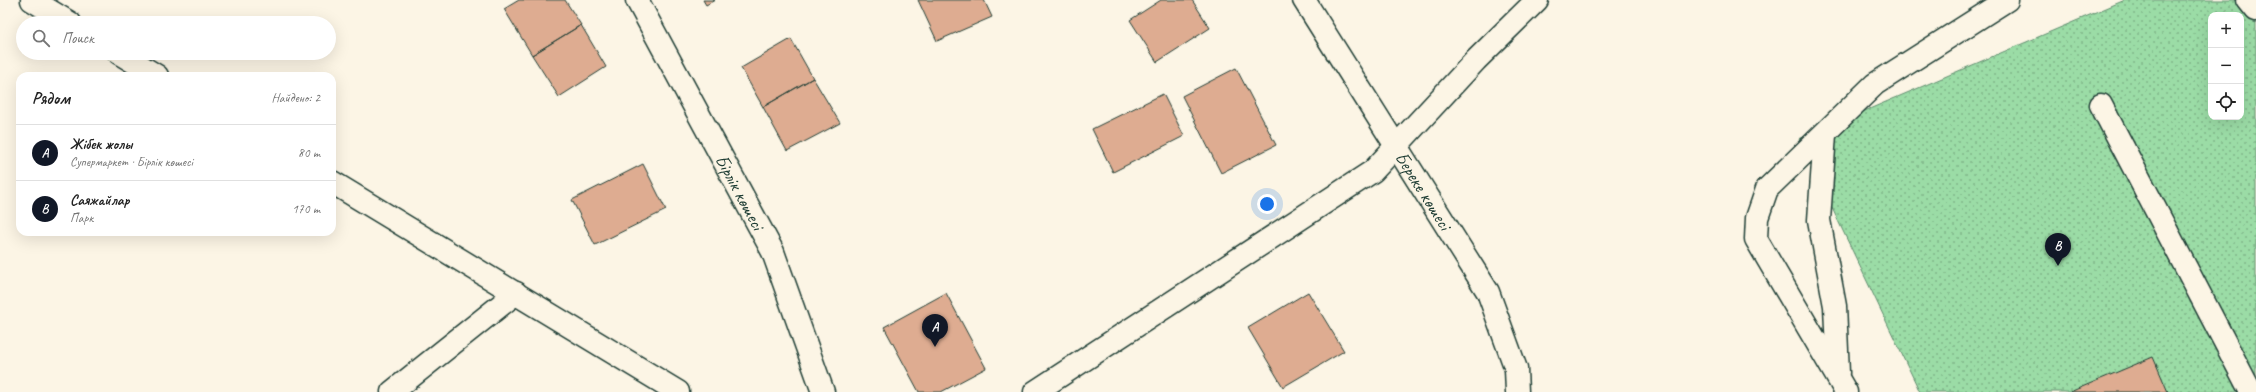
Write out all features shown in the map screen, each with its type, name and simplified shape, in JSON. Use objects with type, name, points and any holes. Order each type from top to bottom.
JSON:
[{"type":"street","points":[[32,0],[58,16]]},
{"type":"street","name":"Бірлік көшесі","points":[[637,0],[773,252],[823,392]]},
{"type":"street","name":"Береке көшесі","points":[[1304,0],[1488,292],[1516,369],[1517,392]]},
{"type":"street","points":[[1035,392],[1374,171],[1395,146],[1476,60],[1537,0]]},
{"type":"street","points":[[1842,384],[1756,239],[1757,218],[1767,189],[1875,84],[2007,0]]},
{"type":"street","points":[[2248,0],[2256,10]]},
{"type":"street","points":[[131,60],[150,72]]},
{"type":"street","points":[[2101,105],[2251,392]]},
{"type":"street","points":[[1825,134],[1819,220],[1835,306],[1842,384]]},
{"type":"street","points":[[336,184],[678,392]]},
{"type":"street","points":[[392,392],[516,293]]},
{"type":"green space","points":[[2125,0],[2256,0],[2256,392],[1920,392],[1799,139]]},
{"type":"building","points":[[519,0],[565,0],[581,25],[532,55],[504,9]]},
{"type":"building","points":[[703,0],[715,0],[706,5]]},
{"type":"building","points":[[918,0],[984,0],[992,17],[937,41]]},
{"type":"building","points":[[1161,0],[1192,0],[1210,28],[1157,62],[1130,20]]},
{"type":"building","points":[[581,25],[606,67],[559,97],[532,55]]},
{"type":"building","points":[[791,39],[813,78],[763,107],[741,68]]},
{"type":"building","points":[[1236,68],[1276,145],[1221,173],[1182,96]]},
{"type":"building","points":[[813,78],[840,123],[787,151],[763,107]]},
{"type":"building","points":[[1163,94],[1184,136],[1113,172],[1092,129]]},
{"type":"building","points":[[643,164],[666,210],[595,245],[572,200]]},
{"type":"building","points":[[1308,292],[1344,351],[1283,387],[1248,328]]},
{"type":"building","points":[[946,293],[986,368],[941,392],[919,392],[884,327]]},
{"type":"building","points":[[2153,357],[2168,392],[2070,392]]},
{"type":"place","name":"Саяжайлар","points":[[2058,266]]},
{"type":"place","name":"Жібек жолы","points":[[935,347]]}]
